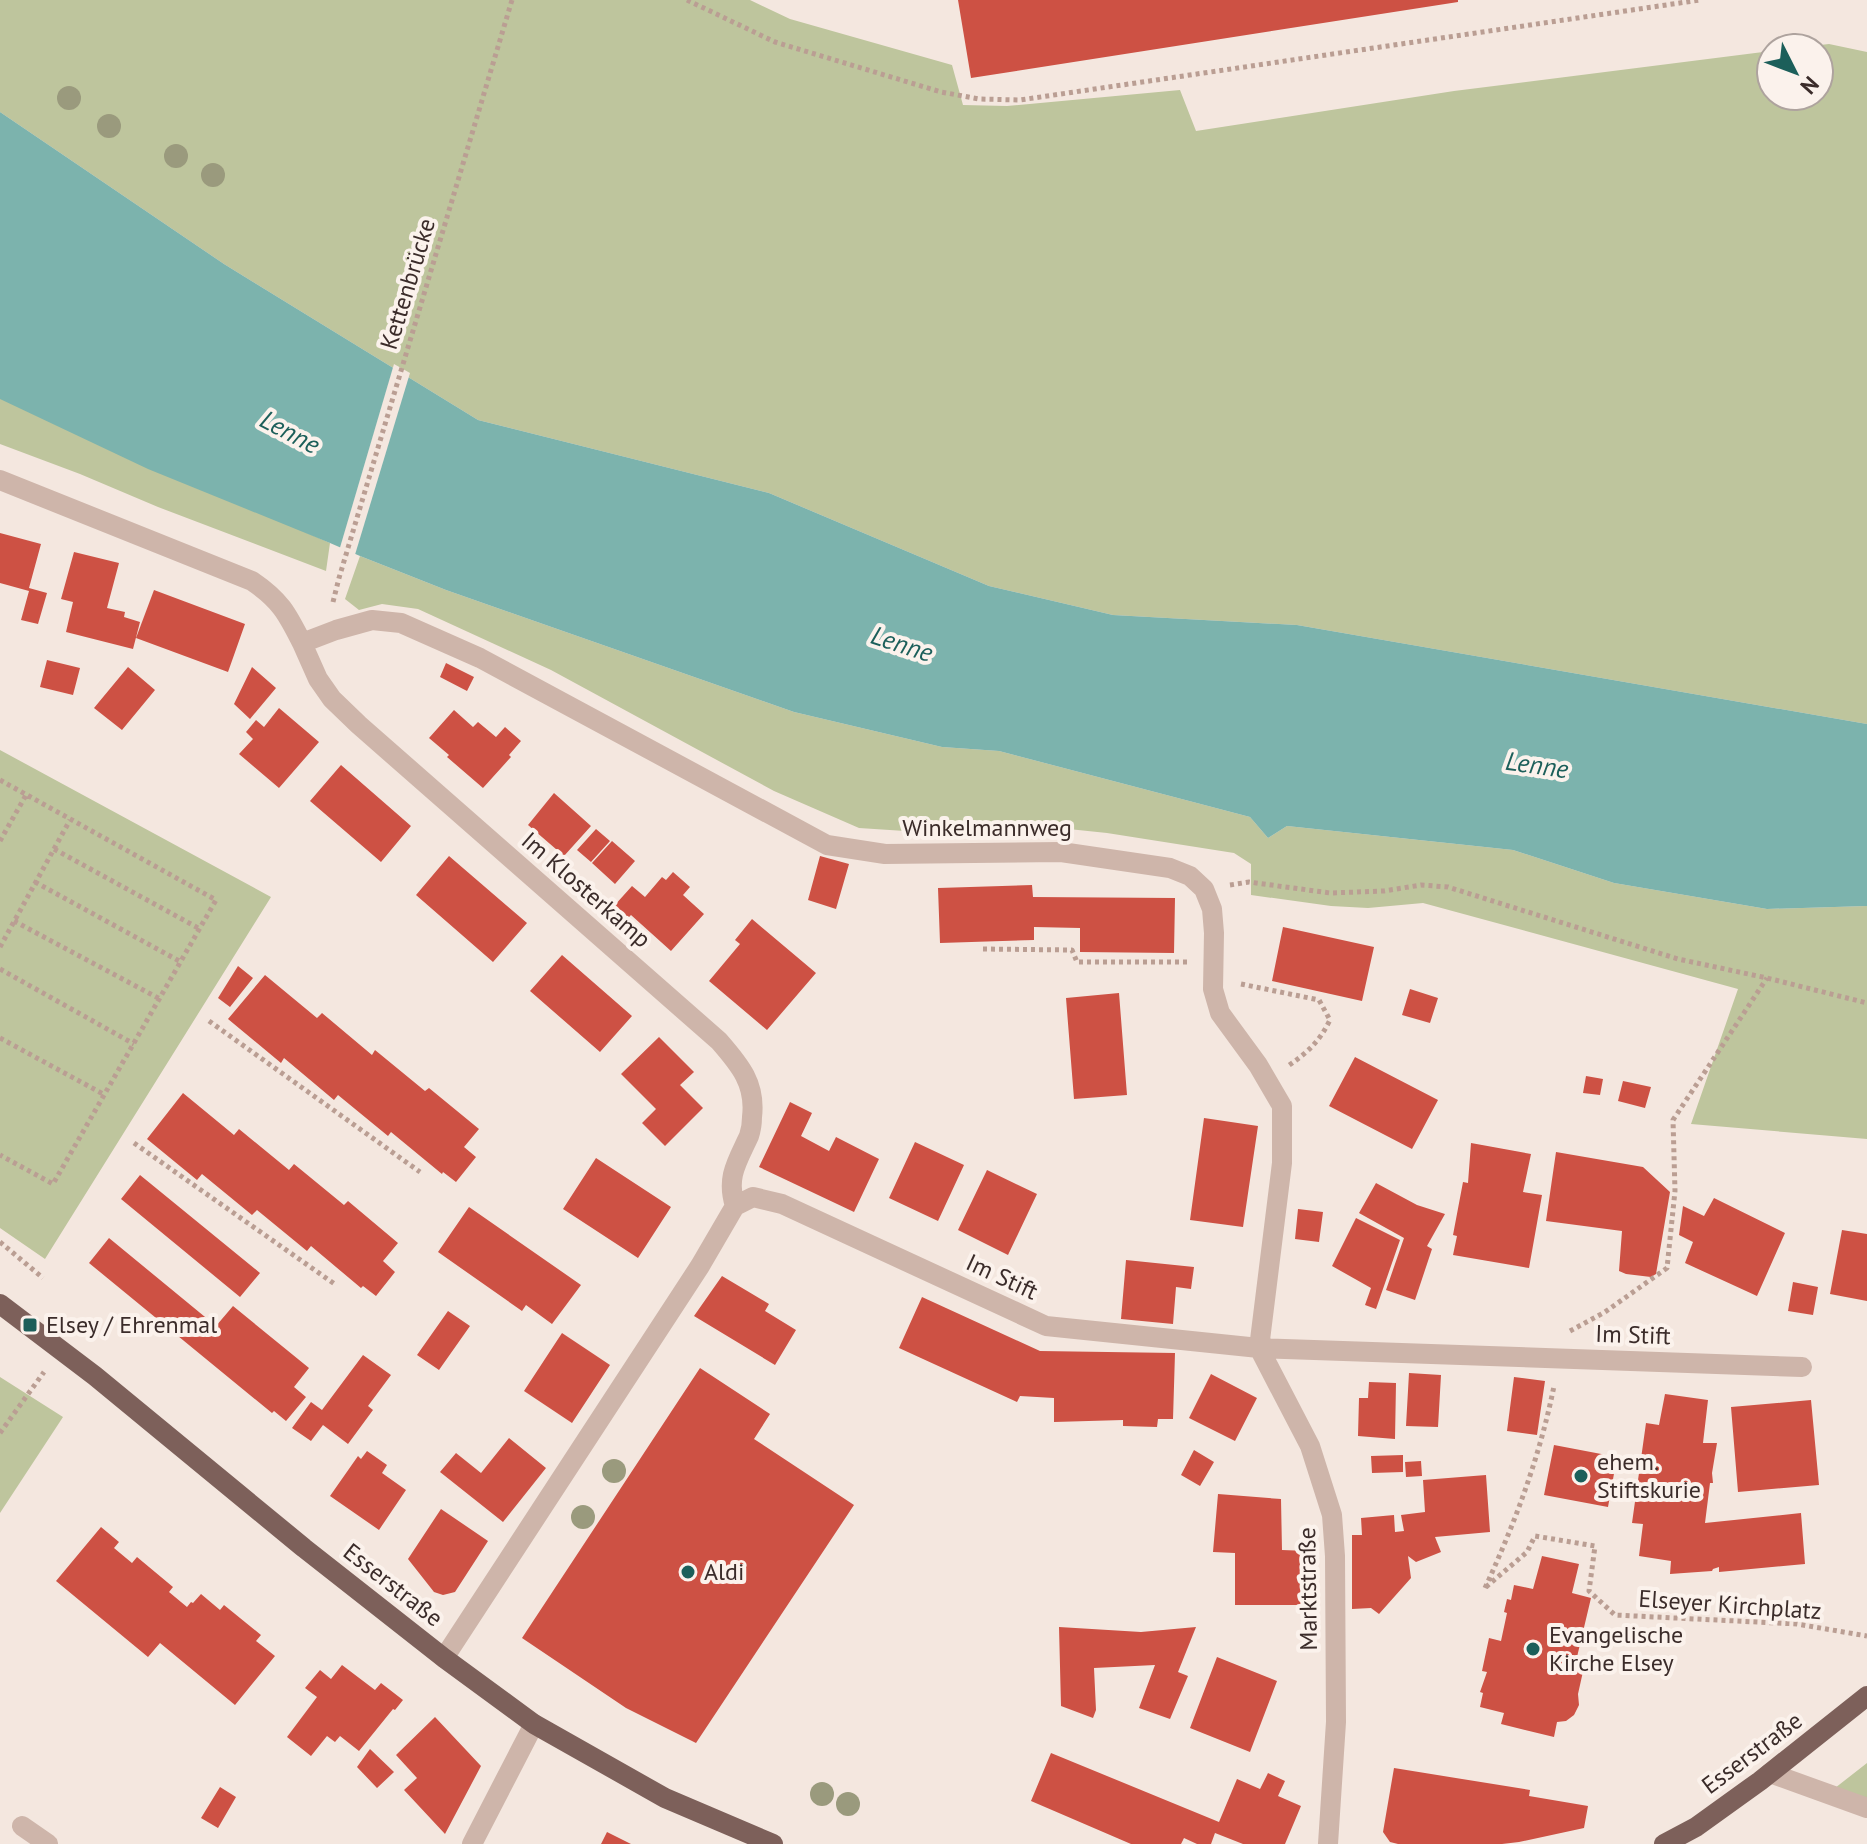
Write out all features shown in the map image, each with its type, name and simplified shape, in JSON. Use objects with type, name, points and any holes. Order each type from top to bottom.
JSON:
[{"type":"main road","name":"Esserstraße","points":[[7,1310],[61,1349],[444,1658],[534,1724],[665,1798],[773,1844]]},
{"type":"main road","name":"Esserstraße","points":[[1673,1842],[1770,1773],[1867,1696]]},
{"type":"street","name":"Im Klosterkamp","points":[[0,480],[252,581],[271,594],[282,606],[318,679],[332,699],[719,1041],[733,1057],[752,1090],[753,1110],[750,1132],[736,1161],[732,1181],[735,1206]]},
{"type":"street","name":"Winkelmannweg","points":[[302,643],[372,620],[401,623],[529,683],[827,845],[885,854],[1061,852],[1170,868],[1190,876],[1204,889]]},
{"type":"street","points":[[1204,889],[1212,909],[1213,989],[1220,1013],[1282,1106],[1282,1163],[1259,1348]]},
{"type":"street","name":"Im Stift","points":[[735,1206],[753,1197],[782,1204],[1046,1326],[1259,1348],[1802,1367]]},
{"type":"street","points":[[444,1658],[700,1266],[735,1206]]},
{"type":"street","name":"Marktstraße","points":[[1259,1348],[1310,1446],[1332,1515],[1336,1722],[1328,1844]]},
{"type":"street","points":[[472,1844],[534,1724]]},
{"type":"street","points":[[1770,1773],[1867,1808]]},
{"type":"street","points":[[22,1826],[48,1844]]},
{"type":"path","name":"Kettenbrücke","points":[[339,578],[512,0]]},
{"type":"path","points":[[687,0],[775,42],[926,87],[979,99],[1020,100],[1700,0]]},
{"type":"path","points":[[0,780],[216,900],[53,1184],[0,1155]]},
{"type":"path","points":[[0,841],[26,795]]},
{"type":"path","points":[[0,947],[70,820]]},
{"type":"path","points":[[54,849],[200,929]]},
{"type":"path","points":[[35,882],[181,962]]},
{"type":"path","points":[[1204,889],[1249,882],[1330,893],[1384,891],[1421,885],[1448,887],[1678,959],[1867,1003]]},
{"type":"path","points":[[14,921],[160,999]]},
{"type":"path","points":[[983,949],[1072,950],[1077,962],[1213,962]]},
{"type":"path","points":[[0,969],[134,1044]]},
{"type":"path","points":[[1559,1358],[1568,1332],[1605,1312],[1667,1268],[1675,1191],[1673,1120],[1767,978]]},
{"type":"path","points":[[1253,986],[1319,1000],[1330,1020],[1313,1048],[1267,1080]]},
{"type":"path","points":[[209,1021],[420,1172]]},
{"type":"path","points":[[0,1038],[105,1095]]},
{"type":"path","points":[[134,1143],[336,1285]]},
{"type":"path","points":[[0,1242],[43,1278]]},
{"type":"path","points":[[0,1433],[61,1349]]},
{"type":"path","name":"Elseyer Kirchplatz","points":[[1554,1389],[1539,1451],[1507,1541],[1485,1588],[1527,1552],[1535,1536],[1595,1546],[1589,1591],[1615,1615],[1797,1624],[1867,1636]]},
{"type":"green space","points":[[0,0],[750,0],[790,19],[952,65],[963,105],[1007,106],[1180,90],[1196,131],[1454,91],[1755,53],[1755,112],[1835,112],[1835,45],[1867,52],[1867,724],[1297,625],[1113,615],[989,586],[769,493],[478,420],[224,264],[0,112]]},
{"type":"green space","points":[[0,398],[330,543],[326,571],[0,444]]},
{"type":"green space","points":[[360,556],[446,590],[794,712],[942,747],[999,751],[1250,817],[1268,838],[1287,826],[1513,850],[1614,883],[1767,909],[1867,906],[1867,1139],[1691,1124],[1738,989],[1423,903],[1368,908],[1251,895],[1251,864],[1234,853],[1107,833],[1030,825],[905,831],[859,828],[774,791],[551,670],[418,609],[382,604],[359,610],[345,599]]},
{"type":"green space","points":[[0,750],[271,897],[45,1259],[0,1228]]},
{"type":"green space","points":[[0,1377],[63,1417],[0,1513]]},
{"type":"green space","points":[[1867,1763],[1867,1800],[1835,1788]]},
{"type":"water","name":"Lenne","points":[[0,112],[224,264],[478,420],[769,493],[989,586],[1113,615],[1297,625],[1867,724],[1867,906],[1767,909],[1614,883],[1513,850],[1287,826],[1268,838],[1250,817],[999,751],[942,747],[794,712],[446,590],[148,469],[0,399]]},
{"type":"pier","points":[[394,364],[410,373],[354,558],[339,551]]},
{"type":"building","points":[[958,0],[1458,0],[1458,2],[971,78]]},
{"type":"building","points":[[0,533],[41,544],[29,588],[47,593],[38,624],[21,620],[29,591],[0,583]]},
{"type":"building","points":[[74,552],[119,563],[107,608],[125,612],[124,617],[140,622],[133,649],[66,632],[73,602],[61,599]]},
{"type":"building","points":[[154,590],[245,624],[228,672],[136,638]]},
{"type":"building","points":[[47,660],[80,668],[73,695],[40,687]]},
{"type":"building","points":[[446,663],[474,677],[467,691],[440,677]]},
{"type":"building","points":[[128,667],[155,690],[122,730],[94,708]]},
{"type":"building","points":[[252,667],[276,688],[250,719],[234,704]]},
{"type":"building","points":[[279,708],[319,742],[279,788],[239,754],[253,739],[246,732],[256,720],[264,727]]},
{"type":"building","points":[[454,710],[473,727],[478,722],[496,737],[505,727],[521,741],[483,788],[429,738]]},
{"type":"building","points":[[341,765],[411,826],[381,862],[310,801]]},
{"type":"building","points":[[554,793],[591,826],[564,856],[528,825]]},
{"type":"building","points":[[596,829],[610,841],[591,862],[577,850]]},
{"type":"building","points":[[612,841],[635,861],[615,884],[592,863]]},
{"type":"building","points":[[449,856],[527,923],[493,962],[416,895]]},
{"type":"building","points":[[820,856],[849,864],[836,909],[808,900]]},
{"type":"building","points":[[673,872],[690,887],[683,895],[704,914],[671,951],[631,915],[628,918],[614,906],[632,886],[645,897],[662,877],[666,880]]},
{"type":"building","points":[[1032,885],[1033,897],[1175,898],[1174,953],[1080,952],[1080,928],[1034,927],[1034,940],[940,943],[938,888]]},
{"type":"building","points":[[752,919],[816,973],[767,1030],[709,981],[740,944],[735,940]]},
{"type":"building","points":[[1283,927],[1374,947],[1362,1001],[1272,981]]},
{"type":"building","points":[[562,955],[632,1016],[600,1052],[530,991]]},
{"type":"building","points":[[238,966],[253,978],[230,1007],[218,998]]},
{"type":"building","points":[[265,975],[317,1018],[322,1013],[372,1055],[375,1050],[425,1091],[429,1088],[479,1129],[464,1147],[476,1157],[456,1182],[391,1132],[388,1136],[338,1095],[334,1100],[284,1058],[281,1063],[228,1019]]},
{"type":"building","points":[[1410,989],[1438,998],[1430,1023],[1402,1015]]},
{"type":"building","points":[[1119,993],[1127,1095],[1074,1099],[1066,998]]},
{"type":"building","points":[[659,1037],[694,1072],[680,1085],[703,1108],[665,1146],[642,1123],[656,1109],[621,1074]]},
{"type":"building","points":[[1355,1057],[1438,1100],[1412,1149],[1329,1106]]},
{"type":"building","points":[[1586,1076],[1603,1079],[1600,1095],[1583,1093]]},
{"type":"building","points":[[1623,1081],[1651,1087],[1645,1108],[1618,1101]]},
{"type":"building","points":[[183,1093],[234,1135],[239,1129],[289,1170],[294,1164],[344,1205],[348,1201],[398,1243],[383,1261],[395,1272],[376,1296],[363,1286],[361,1288],[311,1246],[307,1251],[257,1210],[252,1215],[202,1174],[197,1180],[147,1139]]},
{"type":"building","points":[[790,1102],[812,1113],[801,1136],[829,1151],[836,1137],[879,1159],[854,1212],[759,1167]]},
{"type":"building","points":[[1204,1118],[1258,1126],[1243,1227],[1190,1220]]},
{"type":"building","points":[[915,1142],[964,1165],[938,1221],[889,1198]]},
{"type":"building","points":[[1471,1143],[1531,1154],[1523,1192],[1542,1195],[1529,1268],[1453,1255],[1457,1236],[1453,1235],[1463,1182],[1468,1183]]},
{"type":"building","points":[[1556,1152],[1643,1167],[1670,1192],[1656,1274],[1651,1277],[1619,1271],[1622,1231],[1546,1221]]},
{"type":"building","points":[[596,1158],[671,1207],[638,1258],[563,1209]]},
{"type":"building","points":[[987,1170],[1037,1194],[1008,1255],[958,1230]]},
{"type":"building","points":[[140,1175],[260,1273],[240,1297],[121,1199]]},
{"type":"building","points":[[1376,1183],[1417,1205],[1445,1214],[1427,1246],[1432,1249],[1415,1300],[1386,1290],[1404,1238],[1359,1213]]},
{"type":"building","points":[[1714,1198],[1785,1233],[1757,1296],[1685,1263],[1693,1242],[1679,1235],[1683,1206],[1704,1216]]},
{"type":"building","points":[[469,1207],[581,1285],[552,1324],[526,1305],[522,1311],[438,1252]]},
{"type":"building","points":[[1298,1209],[1323,1212],[1319,1242],[1295,1239]]},
{"type":"building","points":[[1356,1218],[1400,1240],[1376,1309],[1365,1305],[1371,1288],[1332,1266]]},
{"type":"building","points":[[1842,1230],[1867,1234],[1867,1301],[1830,1294]]},
{"type":"building","points":[[109,1238],[216,1326],[233,1306],[309,1368],[294,1387],[306,1397],[286,1421],[274,1411],[272,1413],[89,1263]]},
{"type":"building","points":[[1126,1260],[1194,1267],[1191,1289],[1176,1287],[1173,1324],[1121,1319]]},
{"type":"building","points":[[722,1276],[769,1304],[765,1311],[796,1330],[775,1365],[694,1316]]},
{"type":"building","points":[[1793,1282],[1818,1287],[1813,1315],[1788,1311]]},
{"type":"building","points":[[922,1297],[1040,1351],[1175,1353],[1173,1419],[1158,1419],[1157,1427],[1123,1426],[1123,1420],[1054,1422],[1054,1398],[1020,1396],[1017,1402],[899,1348]]},
{"type":"building","points":[[448,1311],[470,1326],[439,1370],[417,1355]]},
{"type":"building","points":[[562,1333],[610,1365],[572,1423],[524,1391]]},
{"type":"building","points":[[363,1355],[391,1375],[368,1406],[373,1410],[348,1444],[323,1425],[311,1441],[292,1428],[311,1402],[322,1410]]},
{"type":"building","name":"Aldi","points":[[700,1368],[770,1414],[754,1439],[854,1505],[696,1743],[626,1708],[522,1638]]},
{"type":"building","points":[[1409,1373],[1441,1375],[1438,1427],[1406,1426]]},
{"type":"building","points":[[1211,1374],[1257,1398],[1235,1441],[1189,1418]]},
{"type":"building","points":[[1514,1377],[1545,1381],[1537,1435],[1507,1431]]},
{"type":"building","points":[[1369,1382],[1396,1383],[1395,1439],[1358,1436],[1359,1398],[1368,1398]]},
{"type":"building","points":[[1665,1394],[1708,1400],[1703,1443],[1717,1443],[1705,1523],[1801,1513],[1805,1564],[1719,1572],[1719,1567],[1712,1571],[1670,1574],[1671,1561],[1639,1556],[1643,1524],[1632,1523],[1646,1423],[1659,1425]]},
{"type":"building","points":[[1811,1400],[1819,1485],[1738,1492],[1731,1407]]},
{"type":"building","points":[[509,1438],[546,1468],[503,1522],[440,1472],[456,1453],[481,1473]]},
{"type":"building","name":"ehem. Stiftskurie","points":[[1554,1445],[1617,1457],[1608,1507],[1544,1495]]},
{"type":"building","points":[[1194,1450],[1214,1462],[1200,1486],[1181,1475]]},
{"type":"building","points":[[367,1451],[387,1465],[382,1473],[406,1490],[379,1530],[330,1496],[358,1456],[361,1459]]},
{"type":"building","points":[[1403,1455],[1403,1472],[1372,1473],[1371,1456]]},
{"type":"building","points":[[1421,1461],[1422,1476],[1406,1477],[1405,1462]]},
{"type":"building","points":[[1486,1475],[1490,1532],[1435,1537],[1441,1552],[1416,1562],[1408,1556],[1411,1578],[1379,1614],[1371,1608],[1352,1609],[1352,1535],[1362,1535],[1361,1518],[1394,1515],[1395,1532],[1404,1531],[1401,1515],[1425,1512],[1423,1480]]},
{"type":"building","points":[[1218,1494],[1281,1499],[1282,1550],[1308,1551],[1309,1605],[1235,1605],[1235,1553],[1213,1552]]},
{"type":"building","points":[[441,1509],[488,1541],[455,1592],[443,1595],[434,1592],[408,1559]]},
{"type":"building","points":[[101,1527],[119,1542],[114,1548],[132,1563],[137,1557],[173,1587],[169,1592],[187,1607],[201,1594],[220,1610],[224,1605],[261,1635],[256,1641],[275,1656],[235,1705],[160,1643],[148,1657],[56,1581]]},
{"type":"building","name":"Evangelische Kirche Elsey","points":[[1542,1556],[1579,1564],[1572,1593],[1591,1598],[1577,1657],[1586,1658],[1578,1694],[1579,1705],[1574,1715],[1566,1721],[1557,1722],[1554,1737],[1501,1724],[1504,1713],[1480,1707],[1483,1693],[1480,1692],[1487,1672],[1482,1671],[1489,1638],[1501,1641],[1507,1599],[1511,1600],[1514,1585],[1533,1589]]},
{"type":"building","points":[[1059,1627],[1141,1632],[1196,1627],[1178,1672],[1188,1676],[1170,1719],[1139,1708],[1155,1665],[1094,1668],[1096,1710],[1093,1718],[1061,1706]]},
{"type":"building","points":[[1217,1657],[1277,1681],[1250,1752],[1190,1728]]},
{"type":"building","points":[[342,1665],[375,1690],[381,1683],[403,1700],[359,1751],[340,1736],[335,1742],[327,1736],[311,1756],[287,1737],[317,1697],[305,1688],[320,1670],[331,1679]]},
{"type":"building","points":[[435,1717],[481,1766],[445,1834],[404,1790],[417,1778],[396,1755]]},
{"type":"building","points":[[370,1749],[394,1772],[377,1788],[357,1767]]},
{"type":"building","points":[[1051,1753],[1219,1822],[1237,1779],[1260,1789],[1268,1773],[1285,1781],[1278,1796],[1301,1806],[1285,1844],[1243,1844],[1215,1833],[1211,1844],[1197,1844],[1184,1838],[1181,1844],[1131,1844],[1031,1801]]},
{"type":"building","points":[[1394,1768],[1530,1790],[1529,1796],[1588,1806],[1584,1828],[1502,1844],[1390,1842],[1383,1832]]},
{"type":"building","points":[[220,1787],[236,1797],[218,1828],[201,1818]]},
{"type":"building","points":[[607,1832],[631,1844],[601,1844]]},
{"type":"place","name":"Elsey / Ehrenmal","points":[[30,1325]]},
{"type":"place","name":"ehem. Stiftskurie","points":[[1581,1476]]},
{"type":"place","name":"Aldi","points":[[688,1572]]},
{"type":"place","name":"Evangelische Kirche Elsey","points":[[1533,1649]]}]
